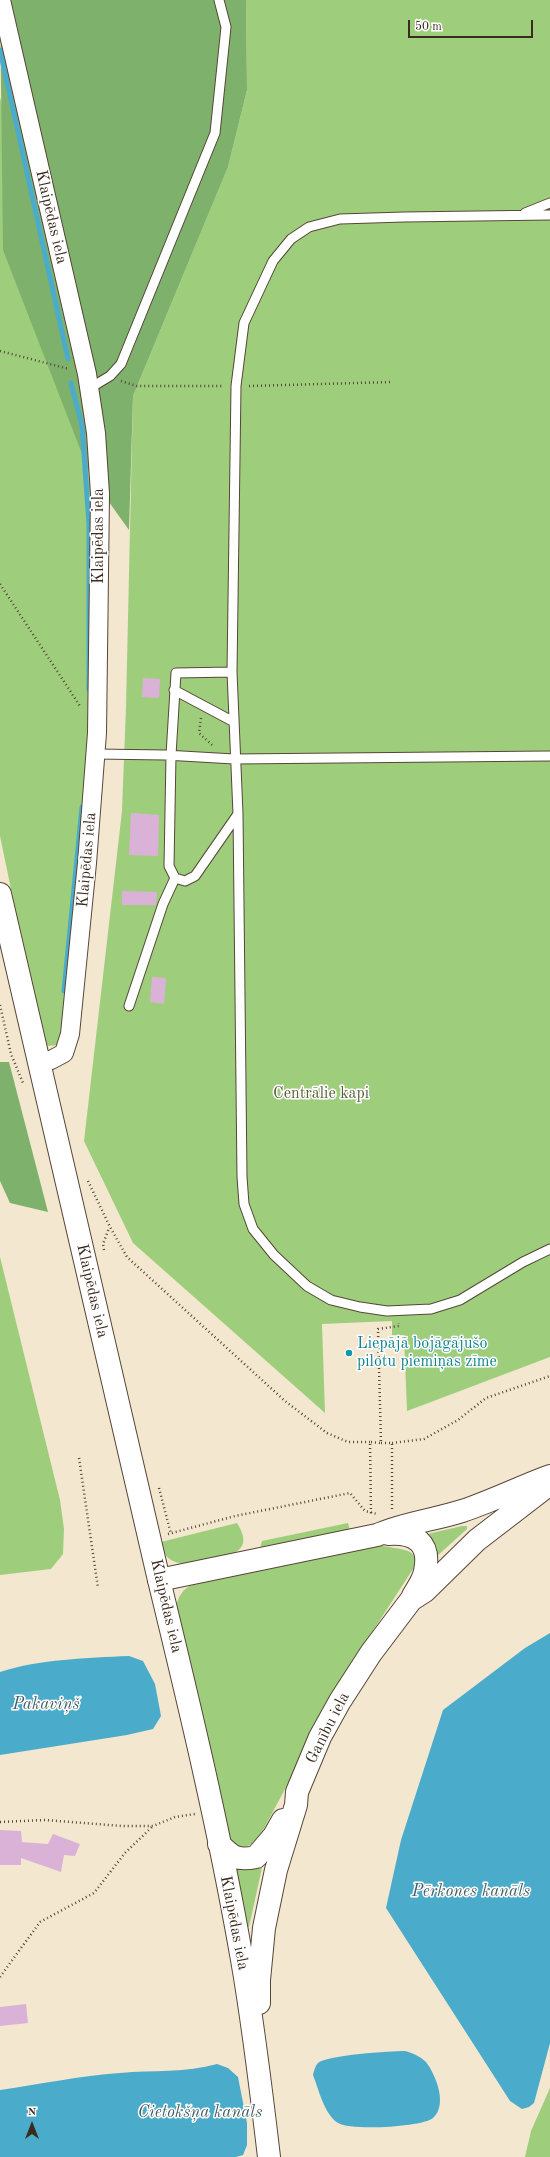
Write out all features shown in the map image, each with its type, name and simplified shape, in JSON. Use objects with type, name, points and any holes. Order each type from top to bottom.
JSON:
[{"type":"main road","name":"Klaipēdas iela","points":[[0,894],[151,1539],[212,1810],[241,1954],[256,2052],[269,2157]]},
{"type":"main road","points":[[159,1580],[379,1525],[392,1529],[452,1514],[483,1504],[550,1476]]},
{"type":"main road","name":"Ganību iela","points":[[256,2052],[259,2040],[259,1980],[264,1928],[276,1870],[296,1805],[297,1792],[320,1737],[340,1701],[371,1653],[411,1600],[425,1591],[478,1540],[550,1484]]},
{"type":"main road","points":[[379,1525],[418,1539],[427,1552],[425,1572],[411,1600]]},
{"type":"main road","points":[[219,1844],[231,1856],[239,1858],[256,1857],[274,1836],[297,1792]]},
{"type":"street","name":"Klaipēdas iela","points":[[1,0],[88,381],[96,433],[100,494],[96,754],[70,1034],[64,1052],[51,1060],[38,1060]]},
{"type":"lane","points":[[88,381],[110,376],[121,364],[215,133],[226,27],[219,0]]},
{"type":"lane","points":[[516,216],[550,203]]},
{"type":"lane","points":[[550,216],[340,219],[309,227],[291,238],[273,261],[244,323],[236,386],[232,672],[234,722],[230,759],[238,814],[244,1204],[253,1229],[274,1255],[307,1286],[331,1300],[387,1311],[431,1309],[460,1300],[523,1262],[550,1249]]},
{"type":"lane","points":[[232,672],[176,673],[171,755],[169,866],[175,878],[185,881],[195,876],[238,814]]},
{"type":"lane","points":[[174,690],[234,722]]},
{"type":"lane","points":[[96,754],[171,755],[230,759],[550,756]]},
{"type":"lane","points":[[129,1006],[163,904],[175,878]]},
{"type":"path","points":[[0,351],[88,381]]},
{"type":"path","points":[[0,584],[80,707]]},
{"type":"path","points":[[208,708],[199,721],[199,733],[230,759]]},
{"type":"path","points":[[0,1005],[11,1054],[25,1090]]},
{"type":"path","points":[[87,1179],[110,1227],[127,1257],[285,1401],[327,1433],[348,1442],[392,1443],[424,1439],[458,1420],[486,1398],[550,1376]]},
{"type":"path","points":[[381,1443],[378,1329],[399,1326],[399,1310]]},
{"type":"path","points":[[370,1442],[371,1513],[379,1525]]},
{"type":"path","points":[[392,1443],[392,1512]]},
{"type":"path","points":[[79,1458],[98,1588]]},
{"type":"path","points":[[165,1535],[196,1528],[235,1516],[350,1493],[365,1511],[371,1513]]},
{"type":"path","points":[[387,1514],[399,1511]]},
{"type":"path","points":[[0,1977],[40,1922],[94,1893],[125,1853],[153,1826],[175,1817],[212,1810]]},
{"type":"path","points":[[0,1822],[45,1820],[122,1826],[153,1826]]},
{"type":"green space","points":[[0,0],[246,0],[247,90],[228,167],[133,396],[129,530],[91,477],[3,250]]},
{"type":"green space","name":"Centrālie kapi","points":[[246,0],[550,0],[550,1357],[407,1411],[404,1335],[392,1335],[392,1321],[322,1324],[325,1413],[133,1243],[84,1141],[122,811],[126,707],[133,396],[228,167],[247,90]]},
{"type":"green space","points":[[0,97],[91,477],[94,725],[60,1045],[46,1046],[42,1039],[0,836]]},
{"type":"green space","points":[[0,1062],[9,1062],[48,1212],[10,1203],[0,1181]]},
{"type":"green space","points":[[0,1257],[60,1500],[64,1529],[63,1554],[51,1569],[0,1575]]},
{"type":"green space","points":[[237,1523],[242,1532],[242,1546],[238,1550],[226,1556],[185,1564],[171,1560],[164,1552],[161,1542]]},
{"type":"green space","points":[[348,1523],[350,1531],[262,1549],[260,1548],[262,1541]]},
{"type":"green space","points":[[467,1526],[467,1529],[436,1557],[423,1535]]},
{"type":"green space","points":[[381,1545],[406,1550],[411,1553],[414,1556],[415,1562],[413,1569],[352,1663],[260,1836],[248,1846],[239,1846],[231,1840],[228,1834],[176,1606],[180,1596],[185,1589],[191,1585]]},
{"type":"green space","points":[[234,1863],[263,1863],[249,1927],[247,1926]]},
{"type":"green space","points":[[550,2088],[550,2157],[525,2157],[531,2131]]},
{"type":"water","name":"Pērkones kanāls","points":[[550,1633],[550,2043],[534,2103],[529,2107],[522,2109],[510,2101],[386,1908],[401,1840],[443,1710],[525,1648]]},
{"type":"water","name":"Pakaviņš","points":[[129,1656],[143,1661],[155,1684],[161,1716],[153,1729],[127,1735],[0,1755],[0,1672],[31,1664],[47,1662]]},
{"type":"water","points":[[405,2051],[424,2060],[437,2082],[440,2106],[433,2118],[416,2124],[387,2127],[357,2127],[338,2123],[333,2119],[322,2101],[313,2075],[315,2067],[318,2063],[324,2060],[346,2056]]},
{"type":"water","name":"Cietokšņa kanāls","points":[[217,2064],[228,2068],[238,2077],[247,2123],[247,2145],[243,2155],[236,2157],[0,2157],[0,2090],[105,2074],[193,2069]]},
{"type":"building","points":[[143,678],[160,679],[159,698],[142,697]]},
{"type":"building","points":[[131,813],[159,815],[158,856],[129,855]]},
{"type":"building","points":[[122,891],[157,892],[156,905],[122,905]]},
{"type":"building","points":[[152,977],[166,978],[164,1004],[150,1002]]},
{"type":"building","points":[[0,1830],[21,1831],[22,1842],[48,1844],[53,1834],[80,1844],[75,1856],[64,1855],[61,1872],[21,1858],[21,1865],[0,1865]]},
{"type":"building","points":[[26,2004],[28,2023],[0,2026],[0,2007]]},
{"type":"waterway","points":[[0,50],[68,359]]},
{"type":"waterway","points":[[71,383],[82,426],[89,524],[89,689]]},
{"type":"waterway","points":[[64,991],[82,807]]},
{"type":"place","name":"Liepājā bojāgājušo pilotu piemiņas zīme","points":[[349,1353]]}]
